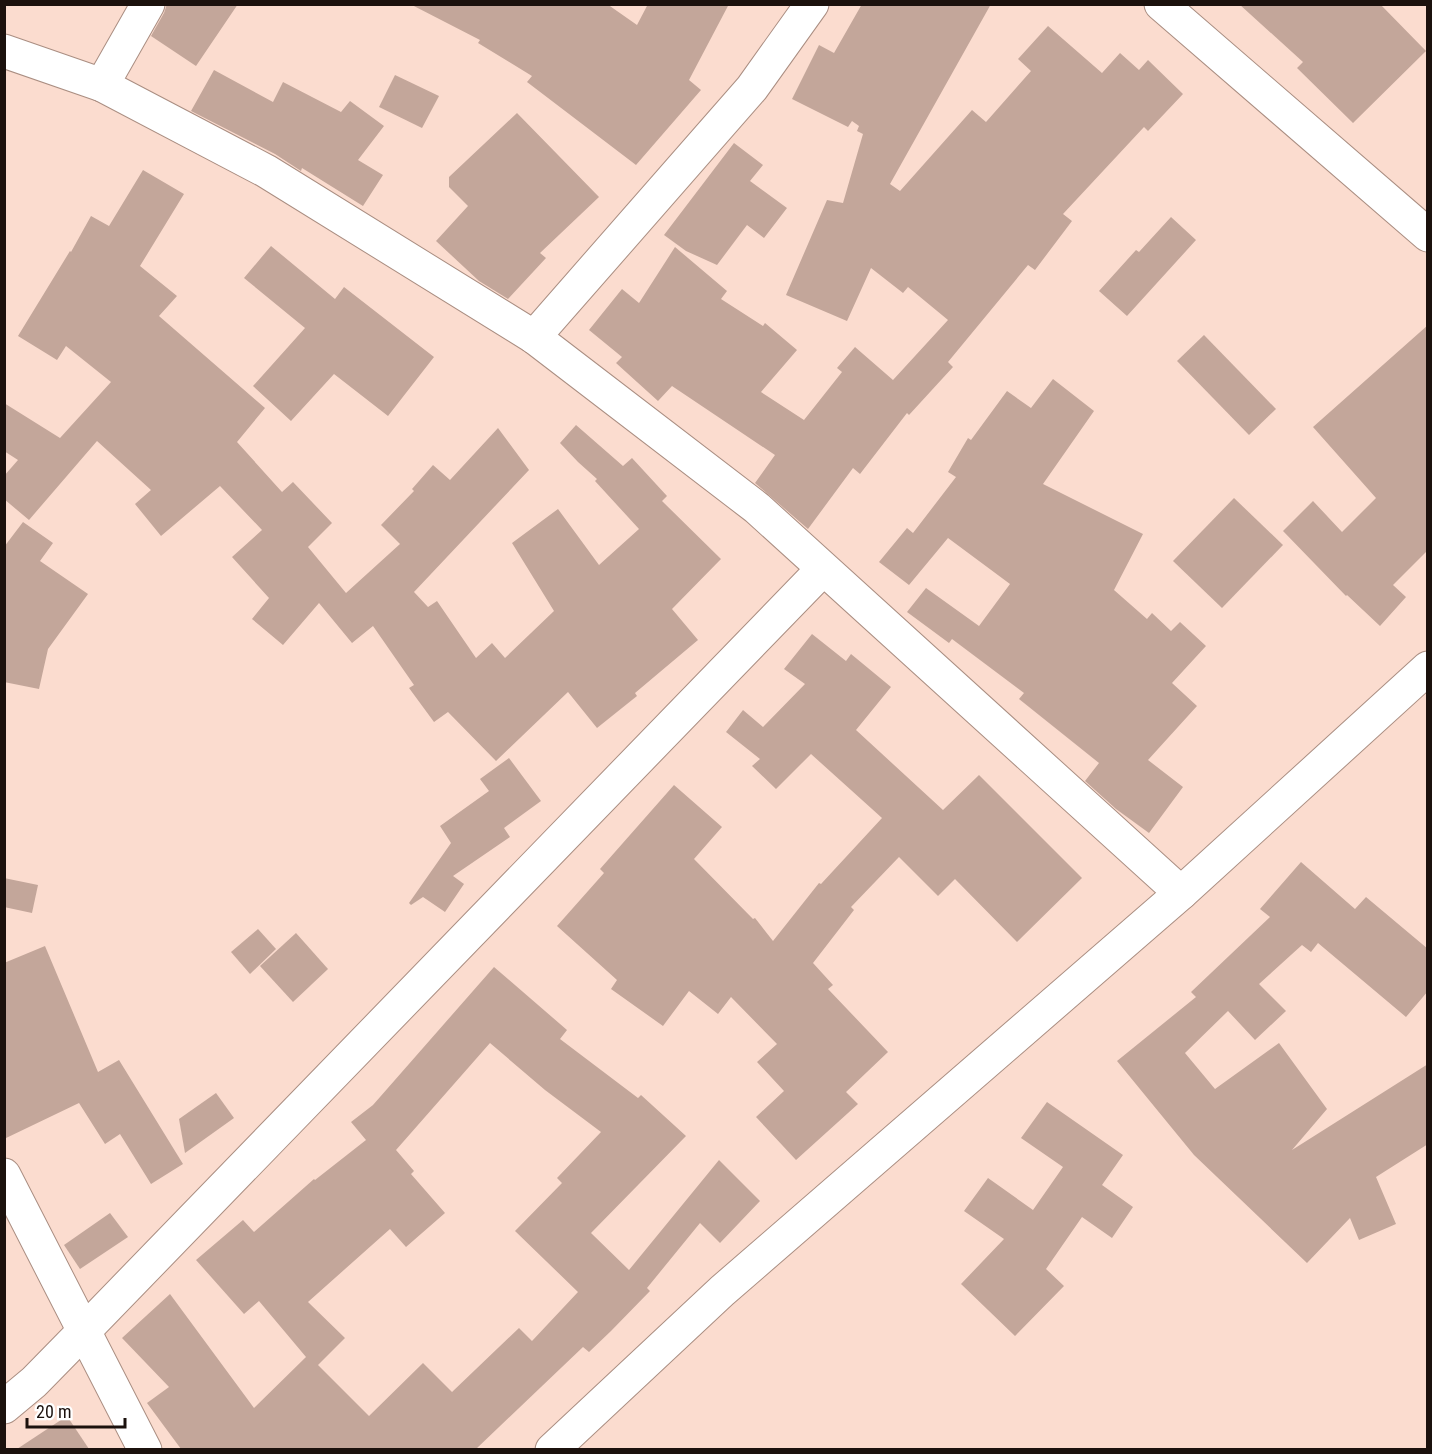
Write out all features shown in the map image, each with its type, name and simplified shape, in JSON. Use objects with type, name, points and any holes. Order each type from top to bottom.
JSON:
[{"type":"street","points":[[102,85],[148,4]]},
{"type":"street","points":[[534,338],[752,88],[812,4]]},
{"type":"street","points":[[1161,4],[1428,235]]},
{"type":"street","points":[[4,51],[102,85],[266,171],[534,338],[757,508],[1181,893]]},
{"type":"street","points":[[4,1407],[34,1383],[84,1332],[823,569]]},
{"type":"street","points":[[552,1449],[722,1291],[1181,893],[1428,668]]},
{"type":"street","points":[[4,1175],[145,1449]]},
{"type":"building","points":[[167,4],[238,4],[196,66],[151,36]]},
{"type":"building","points":[[410,4],[607,4],[637,25],[648,4],[729,4],[689,80],[701,90],[636,165],[527,82],[532,76],[478,43],[480,40]]},
{"type":"building","points":[[862,4],[991,4],[890,184],[900,191],[972,110],[986,122],[1031,71],[1018,59],[1048,26],[1102,73],[1120,53],[1139,70],[1148,60],[1183,94],[1148,131],[1144,127],[1063,214],[1072,221],[1035,270],[1028,265],[948,362],[953,367],[909,415],[907,413],[860,474],[853,468],[808,529],[755,483],[775,455],[672,386],[658,401],[616,363],[622,357],[589,330],[622,289],[639,303],[675,247],[727,291],[721,299],[763,326],[765,323],[797,350],[761,392],[804,420],[842,372],[837,368],[855,347],[893,380],[948,320],[908,287],[903,293],[871,268],[847,321],[786,295],[827,200],[843,203],[863,134],[857,131],[859,126],[852,121],[848,127],[792,99],[819,45],[834,53]]},
{"type":"building","points":[[1239,4],[1380,4],[1426,51],[1353,123],[1297,68],[1303,62]]},
{"type":"building","points":[[214,70],[273,102],[283,82],[341,112],[350,101],[384,126],[358,160],[383,175],[363,206],[302,168],[301,171],[275,154],[191,111]]},
{"type":"building","points":[[395,75],[439,96],[422,128],[379,107]]},
{"type":"building","points":[[517,113],[599,197],[540,253],[546,258],[508,299],[479,281],[436,241],[468,206],[449,187],[449,177]]},
{"type":"building","points":[[734,143],[763,165],[750,181],[787,208],[764,238],[747,225],[717,265],[686,251],[664,235]]},
{"type":"building","points":[[143,170],[184,194],[140,266],[177,296],[159,316],[265,408],[237,442],[282,492],[293,482],[332,523],[308,547],[346,593],[400,544],[381,525],[414,491],[412,489],[433,465],[450,480],[498,428],[529,470],[414,592],[428,607],[437,601],[476,658],[492,643],[505,658],[554,611],[512,543],[558,509],[599,565],[639,529],[595,481],[597,479],[560,443],[576,425],[623,466],[632,458],[667,496],[662,501],[721,559],[672,609],[698,640],[635,693],[637,696],[597,728],[568,692],[496,761],[448,712],[434,722],[409,688],[414,685],[373,626],[352,643],[319,603],[283,645],[252,619],[269,598],[232,557],[262,530],[220,486],[161,536],[135,504],[151,490],[97,441],[29,520],[4,499],[4,476],[18,460],[4,451],[4,403],[60,438],[111,382],[66,346],[57,360],[18,336],[91,216],[109,226]]},
{"type":"building","points":[[1171,217],[1196,240],[1127,316],[1099,291],[1136,250],[1139,252]]},
{"type":"building","points":[[271,246],[335,299],[344,287],[434,357],[388,416],[334,374],[291,421],[253,386],[305,328],[244,278]]},
{"type":"building","points":[[1428,325],[1428,550],[1393,585],[1406,597],[1380,626],[1346,596],[1283,531],[1313,501],[1342,532],[1376,498],[1313,427]]},
{"type":"building","points":[[1204,335],[1276,409],[1249,435],[1177,361]]},
{"type":"building","points":[[1053,379],[1094,411],[1043,484],[1143,534],[1114,590],[1147,619],[1152,613],[1171,631],[1180,622],[1206,646],[1172,683],[1197,706],[1148,760],[1183,787],[1149,833],[1116,809],[1085,781],[1099,763],[1019,699],[1024,693],[952,639],[949,643],[907,612],[926,588],[979,626],[1010,584],[948,538],[909,585],[879,562],[907,528],[913,533],[956,477],[948,472],[968,438],[971,440],[1007,391],[1031,408]]},
{"type":"building","points":[[1234,498],[1283,545],[1222,608],[1173,561]]},
{"type":"building","points":[[23,522],[53,543],[40,561],[88,594],[48,649],[39,689],[4,682],[4,547]]},
{"type":"building","points":[[812,634],[846,661],[851,654],[891,687],[856,730],[943,810],[979,775],[1082,878],[1017,942],[955,879],[938,896],[899,857],[851,907],[854,910],[813,963],[833,985],[828,989],[888,1052],[846,1092],[858,1104],[796,1160],[756,1117],[784,1091],[757,1062],[777,1044],[731,997],[718,1014],[689,991],[663,1026],[611,989],[617,980],[557,926],[604,873],[600,869],[674,785],[722,827],[694,859],[753,919],[755,918],[773,941],[819,883],[821,884],[882,818],[811,754],[776,789],[752,766],[760,759],[726,732],[743,710],[763,727],[805,684],[784,669]]},
{"type":"building","points":[[509,758],[541,801],[504,828],[510,837],[453,876],[464,884],[445,912],[423,897],[411,905],[409,903],[451,843],[440,826],[489,791],[480,779]]},
{"type":"building","points":[[1301,862],[1355,909],[1366,897],[1428,949],[1428,991],[1406,1017],[1318,943],[1311,952],[1302,945],[1259,984],[1286,1011],[1255,1040],[1228,1011],[1185,1053],[1215,1089],[1279,1043],[1327,1109],[1292,1150],[1428,1064],[1428,1144],[1376,1177],[1396,1224],[1359,1240],[1350,1218],[1307,1263],[1194,1155],[1117,1061],[1196,997],[1191,992],[1270,917],[1260,909]]},
{"type":"building","points":[[4,878],[38,885],[32,913],[4,907]]},
{"type":"building","points":[[258,929],[276,949],[250,974],[231,952]]},
{"type":"building","points":[[296,933],[328,969],[293,1002],[260,966]]},
{"type":"building","points":[[45,946],[98,1072],[119,1060],[183,1164],[151,1184],[120,1134],[105,1144],[79,1103],[4,1139],[4,963]]},
{"type":"building","points":[[494,967],[567,1030],[560,1039],[638,1098],[641,1095],[686,1136],[591,1233],[629,1270],[719,1160],[760,1201],[720,1243],[700,1223],[647,1288],[650,1291],[611,1331],[589,1352],[583,1347],[476,1449],[181,1449],[147,1403],[169,1387],[122,1338],[170,1294],[254,1408],[306,1357],[259,1301],[244,1314],[196,1260],[243,1220],[254,1232],[314,1179],[366,1140],[351,1122],[373,1105]],"holes":[[[490,1043],[545,1090],[601,1132],[557,1178],[562,1183],[515,1231],[578,1292],[532,1341],[519,1328],[452,1392],[423,1363],[369,1416],[318,1365],[345,1338],[308,1302],[390,1229],[406,1247],[445,1213],[411,1174],[414,1171],[396,1150]]]},
{"type":"building","points":[[216,1093],[234,1118],[185,1153],[179,1119]]},
{"type":"building","points":[[1047,1102],[1123,1155],[1102,1185],[1133,1207],[1112,1238],[1082,1217],[1046,1269],[1064,1286],[1015,1336],[961,1284],[1004,1239],[964,1211],[988,1178],[1033,1210],[1063,1167],[1021,1138]]},
{"type":"building","points":[[110,1213],[128,1237],[80,1269],[64,1245]]},
{"type":"building","points":[[67,1416],[89,1449],[17,1449]]}]
